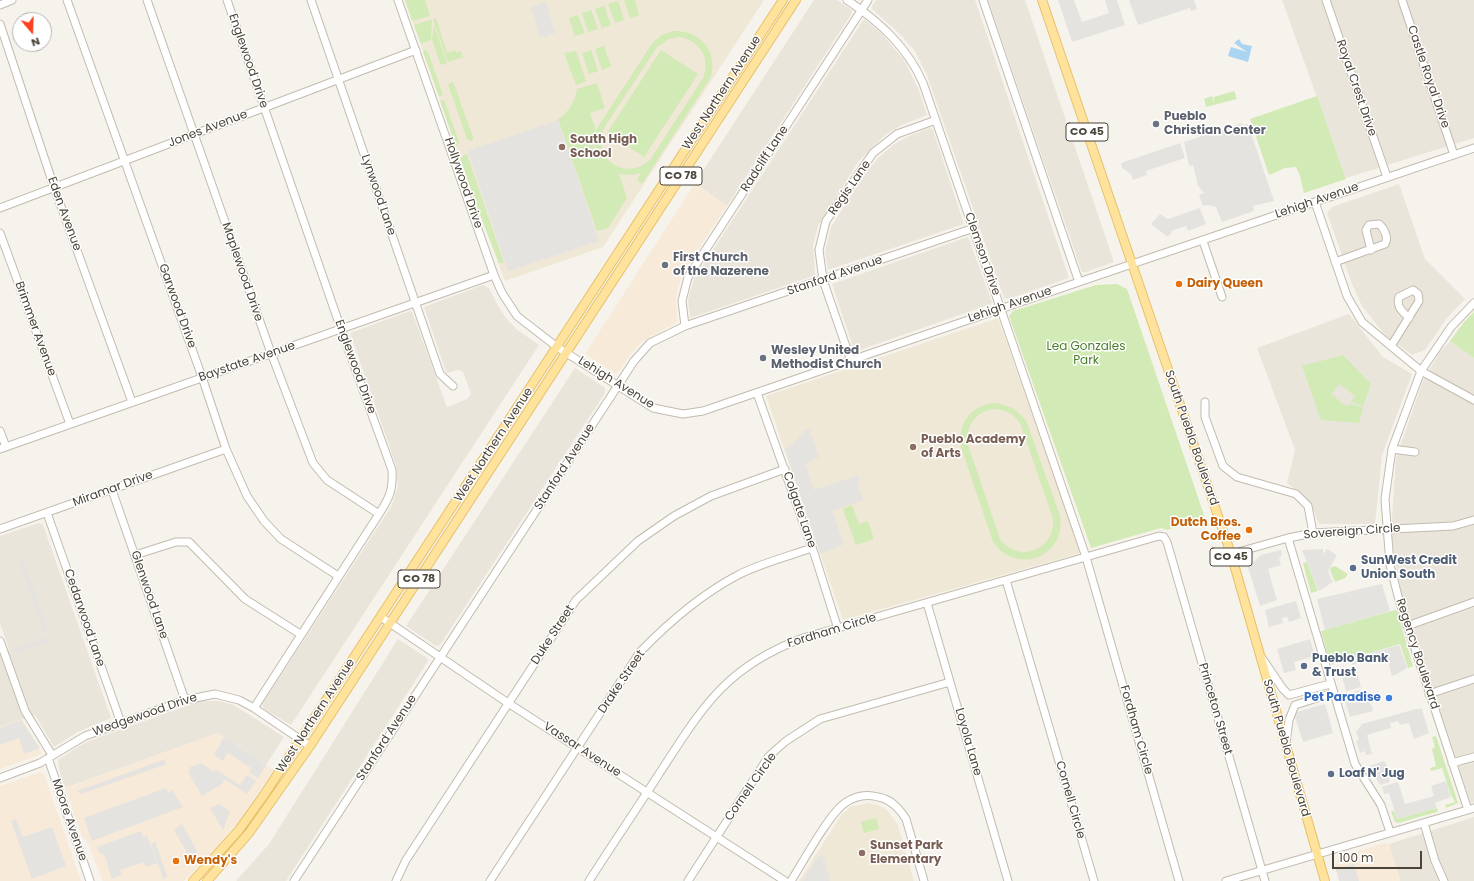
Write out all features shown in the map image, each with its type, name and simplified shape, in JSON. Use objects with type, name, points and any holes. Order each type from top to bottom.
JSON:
[{"type":"main road","name":"West Northern Avenue","points":[[193,881],[240,828],[301,740],[783,0]]},
{"type":"main road","name":"West Northern Avenue","points":[[207,881],[249,833],[310,746],[565,352],[796,0]]},
{"type":"main road","name":"South Pueblo Boulevard","points":[[1042,0],[1231,554],[1325,881]]},
{"type":"street","points":[[0,5],[12,0]]},
{"type":"street","name":"Garwood Drive","points":[[66,0],[202,377],[226,449],[247,496],[264,520],[282,539],[338,576]]},
{"type":"street","name":"Maplewood Drive","points":[[147,0],[271,354],[313,463],[327,480],[379,514]]},
{"type":"street","name":"Englewood Drive","points":[[227,0],[341,329],[392,470],[393,486],[390,497],[300,634],[254,708]]},
{"type":"street","name":"Lynwood Lane","points":[[310,0],[440,374],[453,386]]},
{"type":"street","name":"Hollywood Drive","points":[[398,0],[494,275],[502,293],[517,316],[557,347]]},
{"type":"street","name":"Clemson Drive","points":[[847,0],[884,26],[907,54],[918,71],[974,228],[1086,557]]},
{"type":"street","name":"Radcliff Lane","points":[[685,326],[682,301],[688,277],[868,0]]},
{"type":"street","points":[[983,0],[1079,282]]},
{"type":"street","name":"Royal Crest Drive","points":[[1326,0],[1387,176]]},
{"type":"street","name":"Castle Royal Drive","points":[[1402,0],[1454,154]]},
{"type":"street","name":"Eden Avenue","points":[[0,24],[54,187],[132,402]]},
{"type":"street","name":"Jones Avenue","points":[[0,208],[416,50]]},
{"type":"street","name":"Regis Lane","points":[[851,361],[823,280],[819,250],[826,221],[873,153],[896,134],[936,120]]},
{"type":"street","name":"Lehigh Avenue","points":[[557,347],[653,408],[683,414],[703,411],[1001,308],[1203,241],[1387,176],[1474,148]]},
{"type":"street","points":[[1315,202],[1347,296],[1362,322],[1421,371],[1474,400]]},
{"type":"street","name":"Stanford Avenue","points":[[294,881],[618,385],[634,361],[650,343],[685,326],[974,228]]},
{"type":"street","name":"Brimmer Avenue","points":[[0,233],[70,424]]},
{"type":"street","points":[[1203,241],[1222,297]]},
{"type":"street","points":[[1335,262],[1371,250]]},
{"type":"street","name":"Baystate Avenue","points":[[3,448],[494,275]]},
{"type":"street","name":"Regency Boulevard","points":[[1471,809],[1452,763],[1407,626],[1390,564],[1385,499],[1392,449],[1421,371],[1451,327],[1474,303]]},
{"type":"street","points":[[1391,346],[1409,318]]},
{"type":"street","name":"Colgate Lane","points":[[757,392],[785,469],[838,629]]},
{"type":"street","points":[[1205,402],[1205,417],[1223,466],[1237,477],[1296,494],[1308,506],[1313,533]]},
{"type":"street","points":[[0,431],[3,448]]},
{"type":"street","name":"Miramar Drive","points":[[0,530],[226,449]]},
{"type":"street","points":[[1392,449],[1416,452]]},
{"type":"street","name":"Duke Street","points":[[396,881],[406,860],[576,600],[605,571],[638,542],[674,516],[711,496],[785,469]]},
{"type":"street","name":"Glenwood Lane","points":[[112,490],[185,700]]},
{"type":"street","name":"Cedarwood Lane","points":[[47,513],[121,723]]},
{"type":"street","name":"Sovereign Circle","points":[[1231,554],[1288,538],[1313,533],[1453,526],[1474,520]]},
{"type":"street","name":"Fordham Circle","points":[[589,881],[699,713],[726,683],[770,652],[803,638],[1154,537],[1164,537]]},
{"type":"street","name":"Princeton Street","points":[[1164,537],[1265,881]]},
{"type":"street","points":[[1288,538],[1330,684],[1355,764],[1381,805],[1390,832]]},
{"type":"street","points":[[135,556],[176,542],[189,542],[245,599],[300,634]]},
{"type":"street","name":"Drake Street","points":[[490,881],[640,652],[667,624],[705,595],[739,574],[812,548]]},
{"type":"street","name":"Fordham Circle","points":[[1086,557],[1180,881]]},
{"type":"street","name":"Cornell Circle","points":[[1006,580],[1094,881]]},
{"type":"street","points":[[1407,626],[1474,602]]},
{"type":"street","name":"Loyola Lane","points":[[927,603],[1008,881]]},
{"type":"street","name":"Vassar Avenue","points":[[381,617],[441,656],[508,703],[785,881]]},
{"type":"street","name":"Moore Avenue","points":[[0,641],[25,711],[50,757],[90,881]]},
{"type":"street","points":[[1260,654],[1283,689],[1289,695],[1330,684]]},
{"type":"street","points":[[1429,694],[1474,679]]},
{"type":"street","name":"Cornell Circle","points":[[688,881],[769,756],[786,740],[820,719],[950,682]]},
{"type":"street","points":[[1286,746],[1289,720],[1295,705],[1333,693]]},
{"type":"street","name":"Wedgewood Drive","points":[[0,778],[32,767],[85,736],[185,700],[215,694],[238,700],[254,708],[310,746]]},
{"type":"street","points":[[1452,763],[1474,757]]},
{"type":"street","points":[[791,881],[839,808],[854,798],[872,795],[889,800],[901,811],[906,819],[924,881]]},
{"type":"street","points":[[1226,881],[1471,809]]},
{"type":"street","points":[[1424,823],[1435,861],[1444,881]]},
{"type":"shaded area","name":"South High School","points":[[405,0],[764,0],[603,247],[505,281],[475,201]]},
{"type":"shaded area","points":[[814,0],[837,0],[852,10],[852,13],[727,206],[695,183]]},
{"type":"shaded area","points":[[876,0],[975,0],[1069,278],[1008,299],[1004,298],[927,75],[914,50],[901,35],[872,9],[872,6]]},
{"type":"shaded area","points":[[988,0],[1025,0],[1114,262],[1082,272]]},
{"type":"shaded area","points":[[1058,0],[1074,0],[1082,22],[1109,13],[1105,0],[1117,0],[1125,25],[1072,42]]},
{"type":"shaded area","points":[[1129,0],[1194,0],[1197,9],[1191,11],[1190,8],[1138,25]]},
{"type":"shaded area","points":[[1282,0],[1474,0],[1474,138],[1346,178]]},
{"type":"shaded area","points":[[546,2],[555,33],[540,38],[531,7]]},
{"type":"shaded area","points":[[864,19],[882,34],[904,60],[918,88],[927,115],[902,125],[885,135],[859,161],[818,226],[813,245],[815,274],[813,276],[690,318],[688,300],[694,279]]},
{"type":"shaded area","points":[[558,120],[599,241],[508,271],[468,151]]},
{"type":"shaded area","points":[[1242,123],[1243,125],[1248,124],[1274,201],[1253,206],[1254,211],[1222,222],[1216,207],[1208,205],[1203,206],[1199,195],[1204,193],[1198,186],[1193,165],[1189,166],[1184,142]]},
{"type":"shaded area","points":[[930,128],[933,130],[964,224],[828,270],[825,251],[831,227],[867,171],[878,158],[893,145],[909,136]]},
{"type":"shaded area","points":[[1180,143],[1185,158],[1146,171],[1147,175],[1133,180],[1131,174],[1122,168],[1121,163]]},
{"type":"shaded area","points":[[695,183],[727,206],[682,274],[676,296],[677,322],[643,341],[633,351],[618,372],[614,373],[585,354]]},
{"type":"shaded area","points":[[1399,184],[1425,259],[1465,299],[1447,318],[1425,350],[1412,355],[1386,336],[1362,306],[1352,284],[1327,213],[1332,207]]},
{"type":"shaded area","points":[[1200,208],[1206,224],[1188,231],[1186,226],[1173,230],[1168,237],[1151,224],[1160,214],[1168,219]]},
{"type":"shaded area","points":[[968,237],[992,302],[991,304],[857,351],[854,350],[832,284]]},
{"type":"shaded area","points":[[483,285],[489,288],[498,306],[516,329],[539,345],[291,725],[264,709],[262,704],[391,507],[398,487],[396,465],[350,333],[410,311],[412,312],[447,407],[467,399],[471,394],[463,372],[458,370],[448,373],[446,372],[424,307]]},
{"type":"shaded area","points":[[1349,314],[1383,357],[1412,374],[1382,455],[1375,524],[1319,524],[1313,509],[1303,496],[1287,483],[1295,450],[1257,348]]},
{"type":"shaded area","name":"Pueblo Academy of Arts","points":[[998,318],[1081,553],[843,620],[766,396]]},
{"type":"shaded area","points":[[1450,341],[1474,358],[1474,802],[1471,803],[1400,590],[1391,535],[1396,458],[1423,381],[1439,353]]},
{"type":"shaded area","points":[[575,368],[605,388],[605,393],[440,645],[436,646],[406,626]]},
{"type":"shaded area","points":[[809,429],[819,457],[805,464],[814,490],[859,475],[859,489],[863,500],[832,511],[844,544],[820,554],[785,449],[790,447],[804,431]]},
{"type":"shaded area","points":[[39,523],[43,525],[111,718],[76,733],[54,747],[35,715],[0,727],[0,653],[9,649],[0,623],[0,536]]},
{"type":"shaded area","points":[[1323,549],[1323,554],[1327,549],[1337,555],[1328,571],[1333,582],[1319,591],[1302,550]]},
{"type":"shaded area","points":[[1281,550],[1282,554],[1279,559],[1281,565],[1268,569],[1277,600],[1260,606],[1247,564],[1254,562],[1261,555]]},
{"type":"shaded area","points":[[23,558],[48,631],[44,632],[18,560]]},
{"type":"shaded area","points":[[1382,584],[1390,611],[1325,630],[1317,599]]},
{"type":"shaded area","points":[[1296,601],[1301,618],[1289,622],[1287,617],[1282,618],[1283,623],[1269,627],[1265,610]]},
{"type":"shaded area","points":[[50,636],[52,641],[15,653],[13,649]]},
{"type":"shaded area","points":[[398,639],[427,658],[428,661],[286,881],[236,881],[269,844]]},
{"type":"shaded area","points":[[1310,639],[1315,656],[1294,662],[1296,670],[1284,673],[1277,649]]},
{"type":"shaded area","points":[[1399,645],[1407,668],[1397,674],[1392,676],[1386,655],[1352,665],[1350,659]]},
{"type":"shaded area","points":[[1356,668],[1361,687],[1346,691],[1340,670]]},
{"type":"shaded area","points":[[1360,690],[1362,694],[1368,695],[1373,711],[1350,717],[1343,695]]},
{"type":"shaded area","points":[[200,701],[219,701],[234,705],[284,737],[266,765],[218,733],[65,788],[59,769],[58,760],[79,746],[89,741]]},
{"type":"shaded area","points":[[1325,704],[1333,733],[1303,742],[1295,717],[1297,712]]},
{"type":"shaded area","points":[[1416,709],[1422,709],[1429,733],[1414,739],[1409,723],[1400,725],[1398,721],[1390,723],[1391,728],[1367,735],[1372,754],[1366,755],[1365,751],[1360,753],[1356,741],[1359,740],[1356,732],[1362,724]]},
{"type":"shaded area","points":[[22,719],[42,754],[0,769],[0,727]]},
{"type":"shaded area","points":[[21,720],[40,748],[24,754],[19,738],[0,745],[0,728]]},
{"type":"shaded area","points":[[218,733],[274,770],[238,822],[216,848],[184,881],[103,881],[88,842],[82,837],[65,788]]},
{"type":"shaded area","points":[[224,737],[266,765],[258,778],[249,772],[251,768],[228,753],[223,761],[214,755]]},
{"type":"shaded area","points":[[163,760],[167,764],[81,794],[77,791]]},
{"type":"shaded area","points":[[1384,761],[1391,771],[1393,778],[1389,779],[1390,782],[1380,785],[1368,766]]},
{"type":"shaded area","points":[[201,763],[214,772],[216,770],[240,785],[247,775],[256,781],[247,794],[218,775],[225,780],[222,784],[202,796],[188,772],[190,767]]},
{"type":"shaded area","points":[[41,772],[44,774],[81,881],[0,881],[0,786]]},
{"type":"shaded area","points":[[1446,781],[1451,797],[1435,803],[1436,808],[1397,819],[1389,793],[1384,794],[1382,787],[1398,782],[1405,804],[1434,796],[1431,786]]},
{"type":"shaded area","points":[[166,788],[168,793],[172,790],[183,807],[92,841],[84,818]]},
{"type":"shaded area","name":"Sunset Park Elementary","points":[[870,803],[887,810],[898,825],[914,881],[799,881],[842,814],[852,806]]},
{"type":"shaded area","points":[[219,804],[230,811],[223,830],[210,808]]},
{"type":"shaded area","points":[[1474,817],[1474,881],[1400,881],[1389,844]]},
{"type":"shaded area","points":[[16,819],[23,837],[52,827],[66,866],[32,879],[11,821]]},
{"type":"shaded area","points":[[182,824],[198,853],[190,858],[174,830]]},
{"type":"shaded area","points":[[141,831],[143,837],[147,835],[157,863],[146,867],[144,862],[120,870],[122,875],[112,879],[105,856],[98,851],[97,847]]},
{"type":"shaded area","points":[[155,841],[167,876],[164,880],[151,845]]},
{"type":"shaded area","points":[[1384,843],[1389,844],[1400,881],[1339,881],[1335,866],[1339,857]]},
{"type":"shaded area","points":[[823,855],[830,881],[802,881],[818,857]]},
{"type":"shaded area","points":[[1354,864],[1359,881],[1339,881],[1336,869]]},
{"type":"green space","points":[[405,0],[425,0],[430,16],[412,21]]},
{"type":"green space","points":[[624,0],[635,0],[639,15],[630,18]]},
{"type":"green space","points":[[618,1],[624,20],[615,23],[608,4]]},
{"type":"green space","points":[[604,6],[611,25],[602,28],[595,9]]},
{"type":"green space","points":[[591,10],[598,29],[588,32],[582,13]]},
{"type":"green space","points":[[578,15],[585,33],[575,36],[569,18]]},
{"type":"green space","points":[[436,18],[448,53],[455,50],[456,53],[461,51],[463,57],[448,62],[433,19]]},
{"type":"green space","points":[[432,19],[431,40],[421,44],[414,25]]},
{"type":"green space","points":[[434,25],[447,63],[441,65],[432,40]]},
{"type":"green space","points":[[673,31],[691,34],[699,38],[705,44],[712,59],[711,77],[642,184],[637,180],[641,173],[632,175],[619,174],[627,198],[608,228],[597,231],[558,119],[565,114],[570,107],[575,98],[577,89],[597,83],[605,108],[590,113],[595,127],[594,149],[600,161],[595,147],[596,130],[653,42],[662,35]],"holes":[[[679,37],[693,42],[702,51],[706,64],[703,78],[650,160],[640,166],[630,169],[621,168],[613,164],[606,158],[602,149],[601,139],[604,128],[657,47],[669,39]]]},
{"type":"green space","points":[[604,46],[611,66],[602,70],[595,49]]},
{"type":"green space","points":[[424,50],[428,52],[443,95],[439,96],[423,52]]},
{"type":"green space","points":[[591,50],[598,71],[589,74],[582,53]]},
{"type":"green space","points":[[661,50],[698,74],[644,157],[607,133]]},
{"type":"green space","points":[[576,51],[586,81],[576,85],[564,53]]},
{"type":"green space","points":[[453,82],[473,137],[473,140],[471,141],[467,139],[448,84]]},
{"type":"green space","points":[[1234,91],[1237,99],[1206,107],[1204,99],[1212,96],[1214,102],[1214,97]]},
{"type":"green space","points":[[1317,96],[1346,179],[1304,193],[1296,167],[1285,168],[1269,175],[1250,119]]},
{"type":"green space","points":[[444,100],[459,142],[456,147],[440,101]]},
{"type":"green space","points":[[467,154],[504,263],[499,263],[460,158]]},
{"type":"green space","name":"Lea Gonzales Park","points":[[1117,284],[1127,289],[1205,518],[1167,530],[1161,528],[1091,548],[1009,316],[1013,311],[1096,285]]},
{"type":"green space","points":[[1474,312],[1474,358],[1450,341],[1464,322]]},
{"type":"green space","points":[[1343,355],[1371,384],[1363,406],[1351,402],[1355,396],[1339,384],[1331,394],[1346,406],[1351,404],[1363,407],[1359,423],[1321,420],[1302,366]]},
{"type":"green space","points":[[996,403],[1013,408],[1026,420],[1060,516],[1060,530],[1055,542],[1048,551],[1038,557],[1026,560],[1014,558],[1003,552],[993,542],[961,447],[961,430],[968,416],[973,411],[987,404]],"holes":[[[996,409],[1011,414],[1020,423],[1053,518],[1049,538],[1043,545],[1035,550],[1026,552],[1017,551],[1008,547],[1000,539],[968,445],[968,433],[972,422],[980,414]]]},
{"type":"green space","points":[[852,505],[859,524],[868,521],[874,539],[856,545],[843,509]]},
{"type":"green space","points":[[1307,562],[1318,591],[1311,593],[1303,563]]},
{"type":"green space","points":[[1335,566],[1348,574],[1345,578],[1335,582],[1330,570],[1331,567]]},
{"type":"green space","points":[[1395,610],[1397,611],[1413,666],[1408,668],[1400,644],[1332,664],[1330,663],[1321,631]]},
{"type":"green space","points":[[1436,736],[1458,803],[1446,808],[1445,805],[1455,802],[1451,795],[1442,768],[1431,771],[1430,768],[1436,766],[1432,749],[1435,747],[1432,737]]},
{"type":"green space","points":[[1435,803],[1437,812],[1398,823],[1395,822],[1391,811],[1394,811],[1397,819],[1436,808]]},
{"type":"green space","points":[[876,818],[879,829],[864,833],[861,822]]},
{"type":"water","points":[[1239,39],[1242,44],[1252,46],[1248,62],[1228,56],[1231,47],[1247,52],[1234,43]]},
{"type":"place","name":"Pueblo Christian Center","points":[[1156,124]]},
{"type":"place","name":"South High School","points":[[562,147]]},
{"type":"place","name":"First Church of the Nazerene","points":[[665,265]]},
{"type":"place","name":"Dairy Queen","points":[[1179,284]]},
{"type":"place","name":"Wesley United Methodist Church","points":[[763,358]]},
{"type":"place","name":"Pueblo Academy of Arts","points":[[913,447]]},
{"type":"place","name":"Dutch Bros. Coffee","points":[[1249,530]]},
{"type":"place","name":"SunWest Credit Union South","points":[[1353,568]]},
{"type":"place","name":"Pueblo Bank & Trust","points":[[1304,666]]},
{"type":"place","name":"Pet Paradise","points":[[1389,698]]},
{"type":"place","name":"Loaf N' Jug","points":[[1331,774]]},
{"type":"place","name":"Sunset Park Elementary","points":[[862,853]]},
{"type":"place","name":"Wendy's","points":[[176,861]]}]
